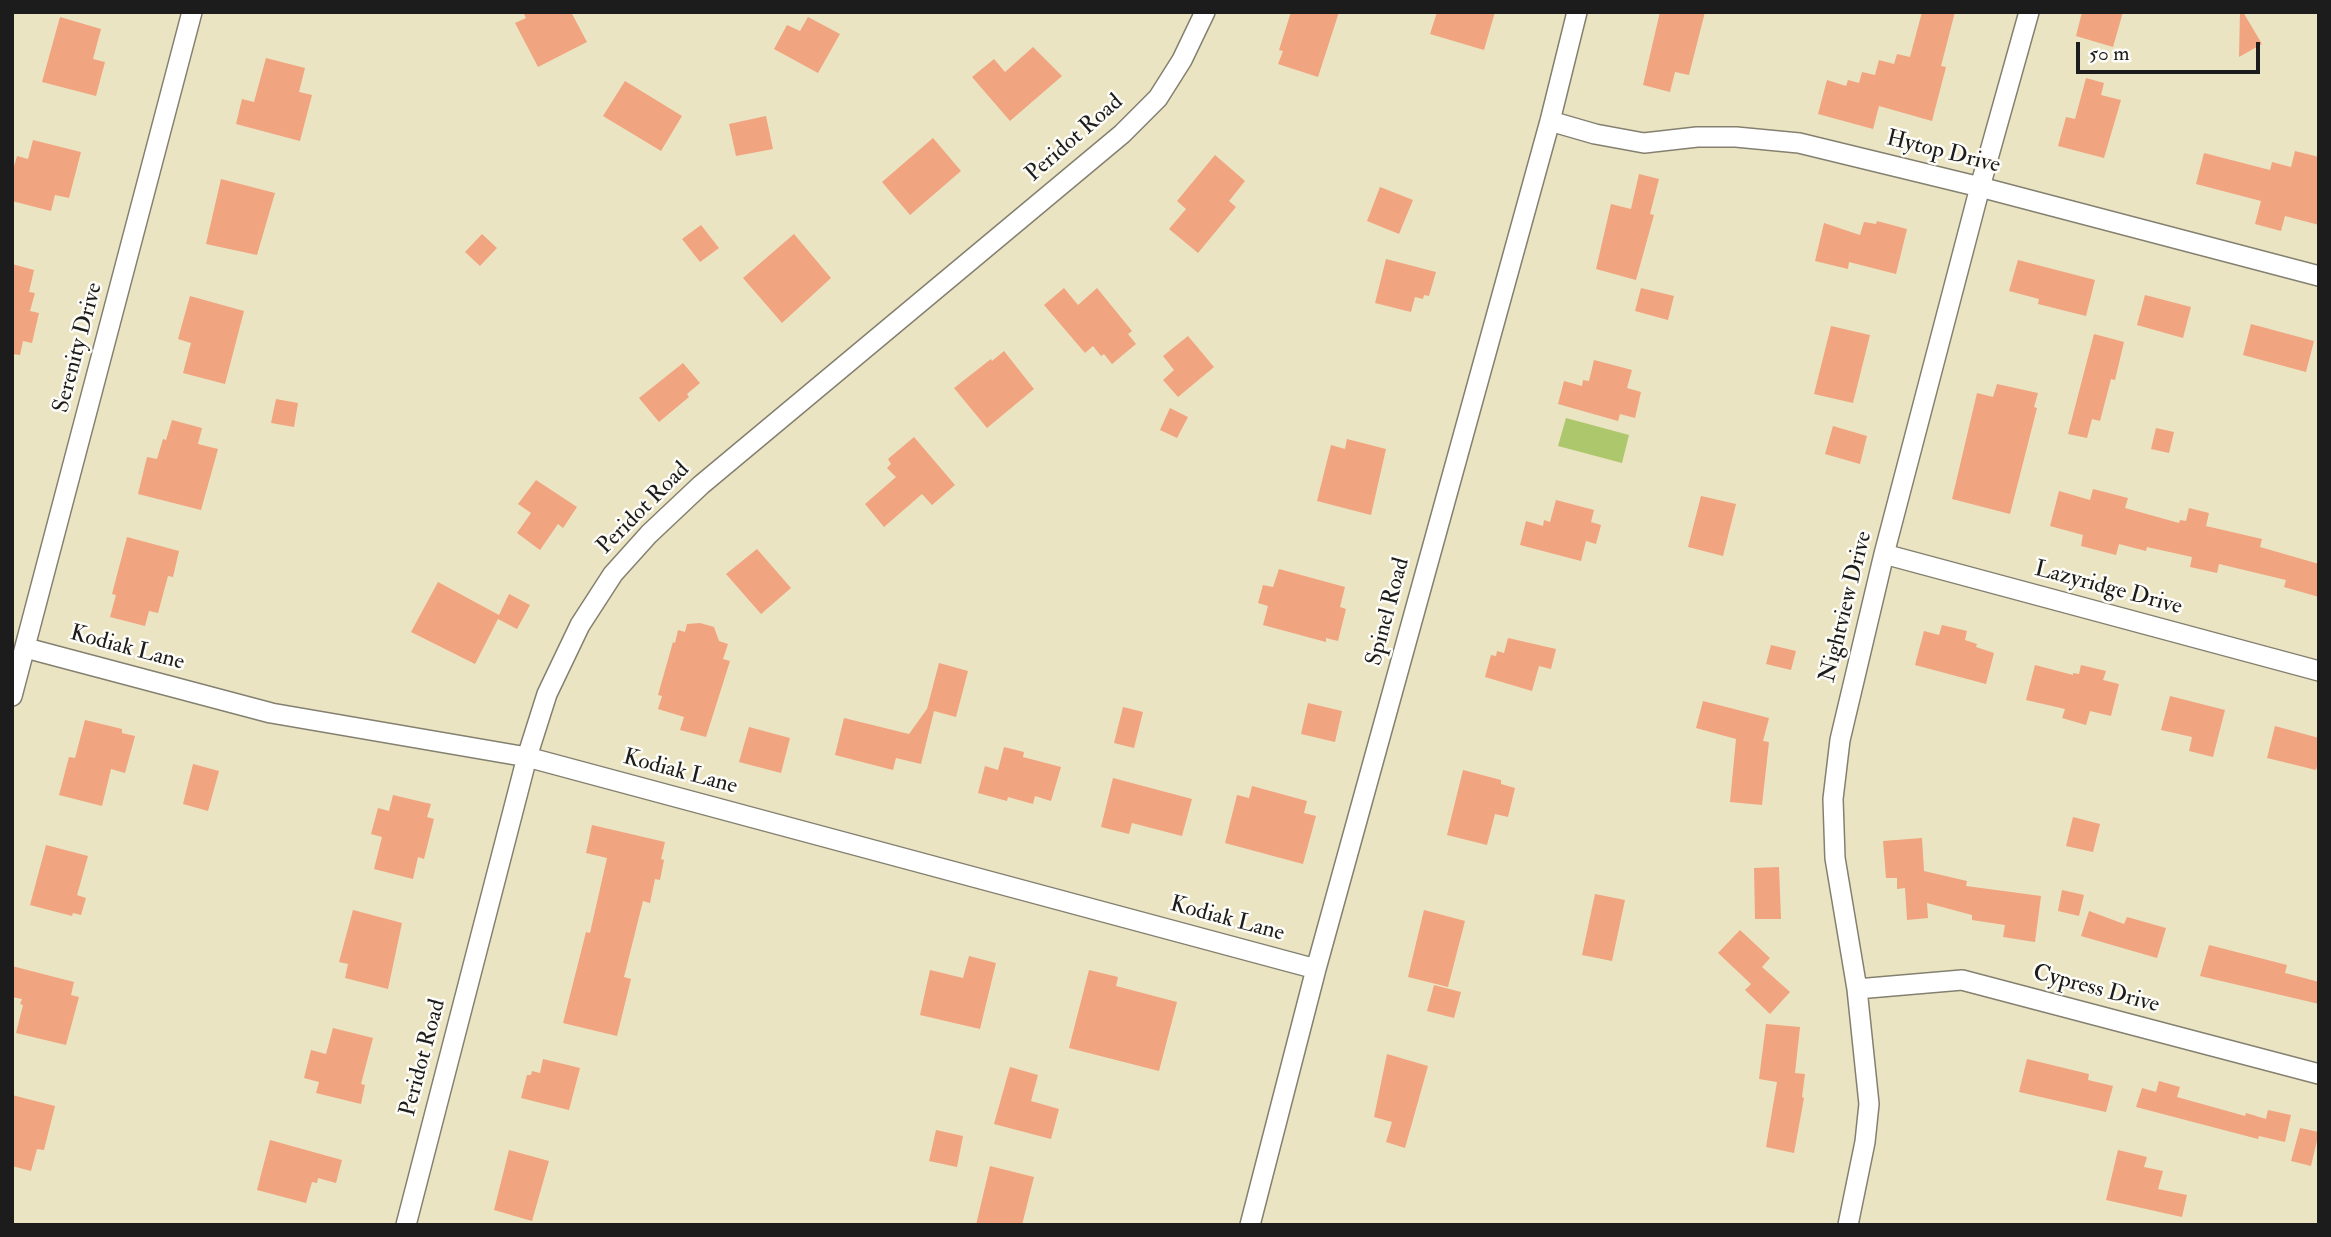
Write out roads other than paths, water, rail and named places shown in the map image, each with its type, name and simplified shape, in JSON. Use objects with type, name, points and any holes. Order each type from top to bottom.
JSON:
[{"type":"street","name":"Serenity Drive","points":[[12,696],[192,12]]},
{"type":"street","name":"Peridot Road","points":[[406,1225],[527,757],[547,694],[580,625],[613,574],[649,534],[701,485],[1122,134],[1158,98],[1182,60],[1205,12]]},
{"type":"street","name":"Spinel Road","points":[[1250,1225],[1316,969],[1550,121],[1577,12]]},
{"type":"street","name":"Nightview Drive","points":[[1848,1225],[1863,1153],[1869,1104],[1857,989],[1835,858],[1833,799],[1840,740],[1884,554],[1980,187],[2029,12]]},
{"type":"street","name":"Hytop Drive","points":[[1550,121],[1595,134],[1644,143],[1697,137],[1736,137],[1799,143],[1980,187],[2319,276]]},
{"type":"street","name":"Lazyridge Drive","points":[[1884,554],[2319,671]]},
{"type":"street","name":"Kodiak Lane","points":[[26,648],[271,713],[527,757],[1316,969]]},
{"type":"street","name":"Cypress Drive","points":[[1857,989],[1962,980],[2319,1074]]}]
